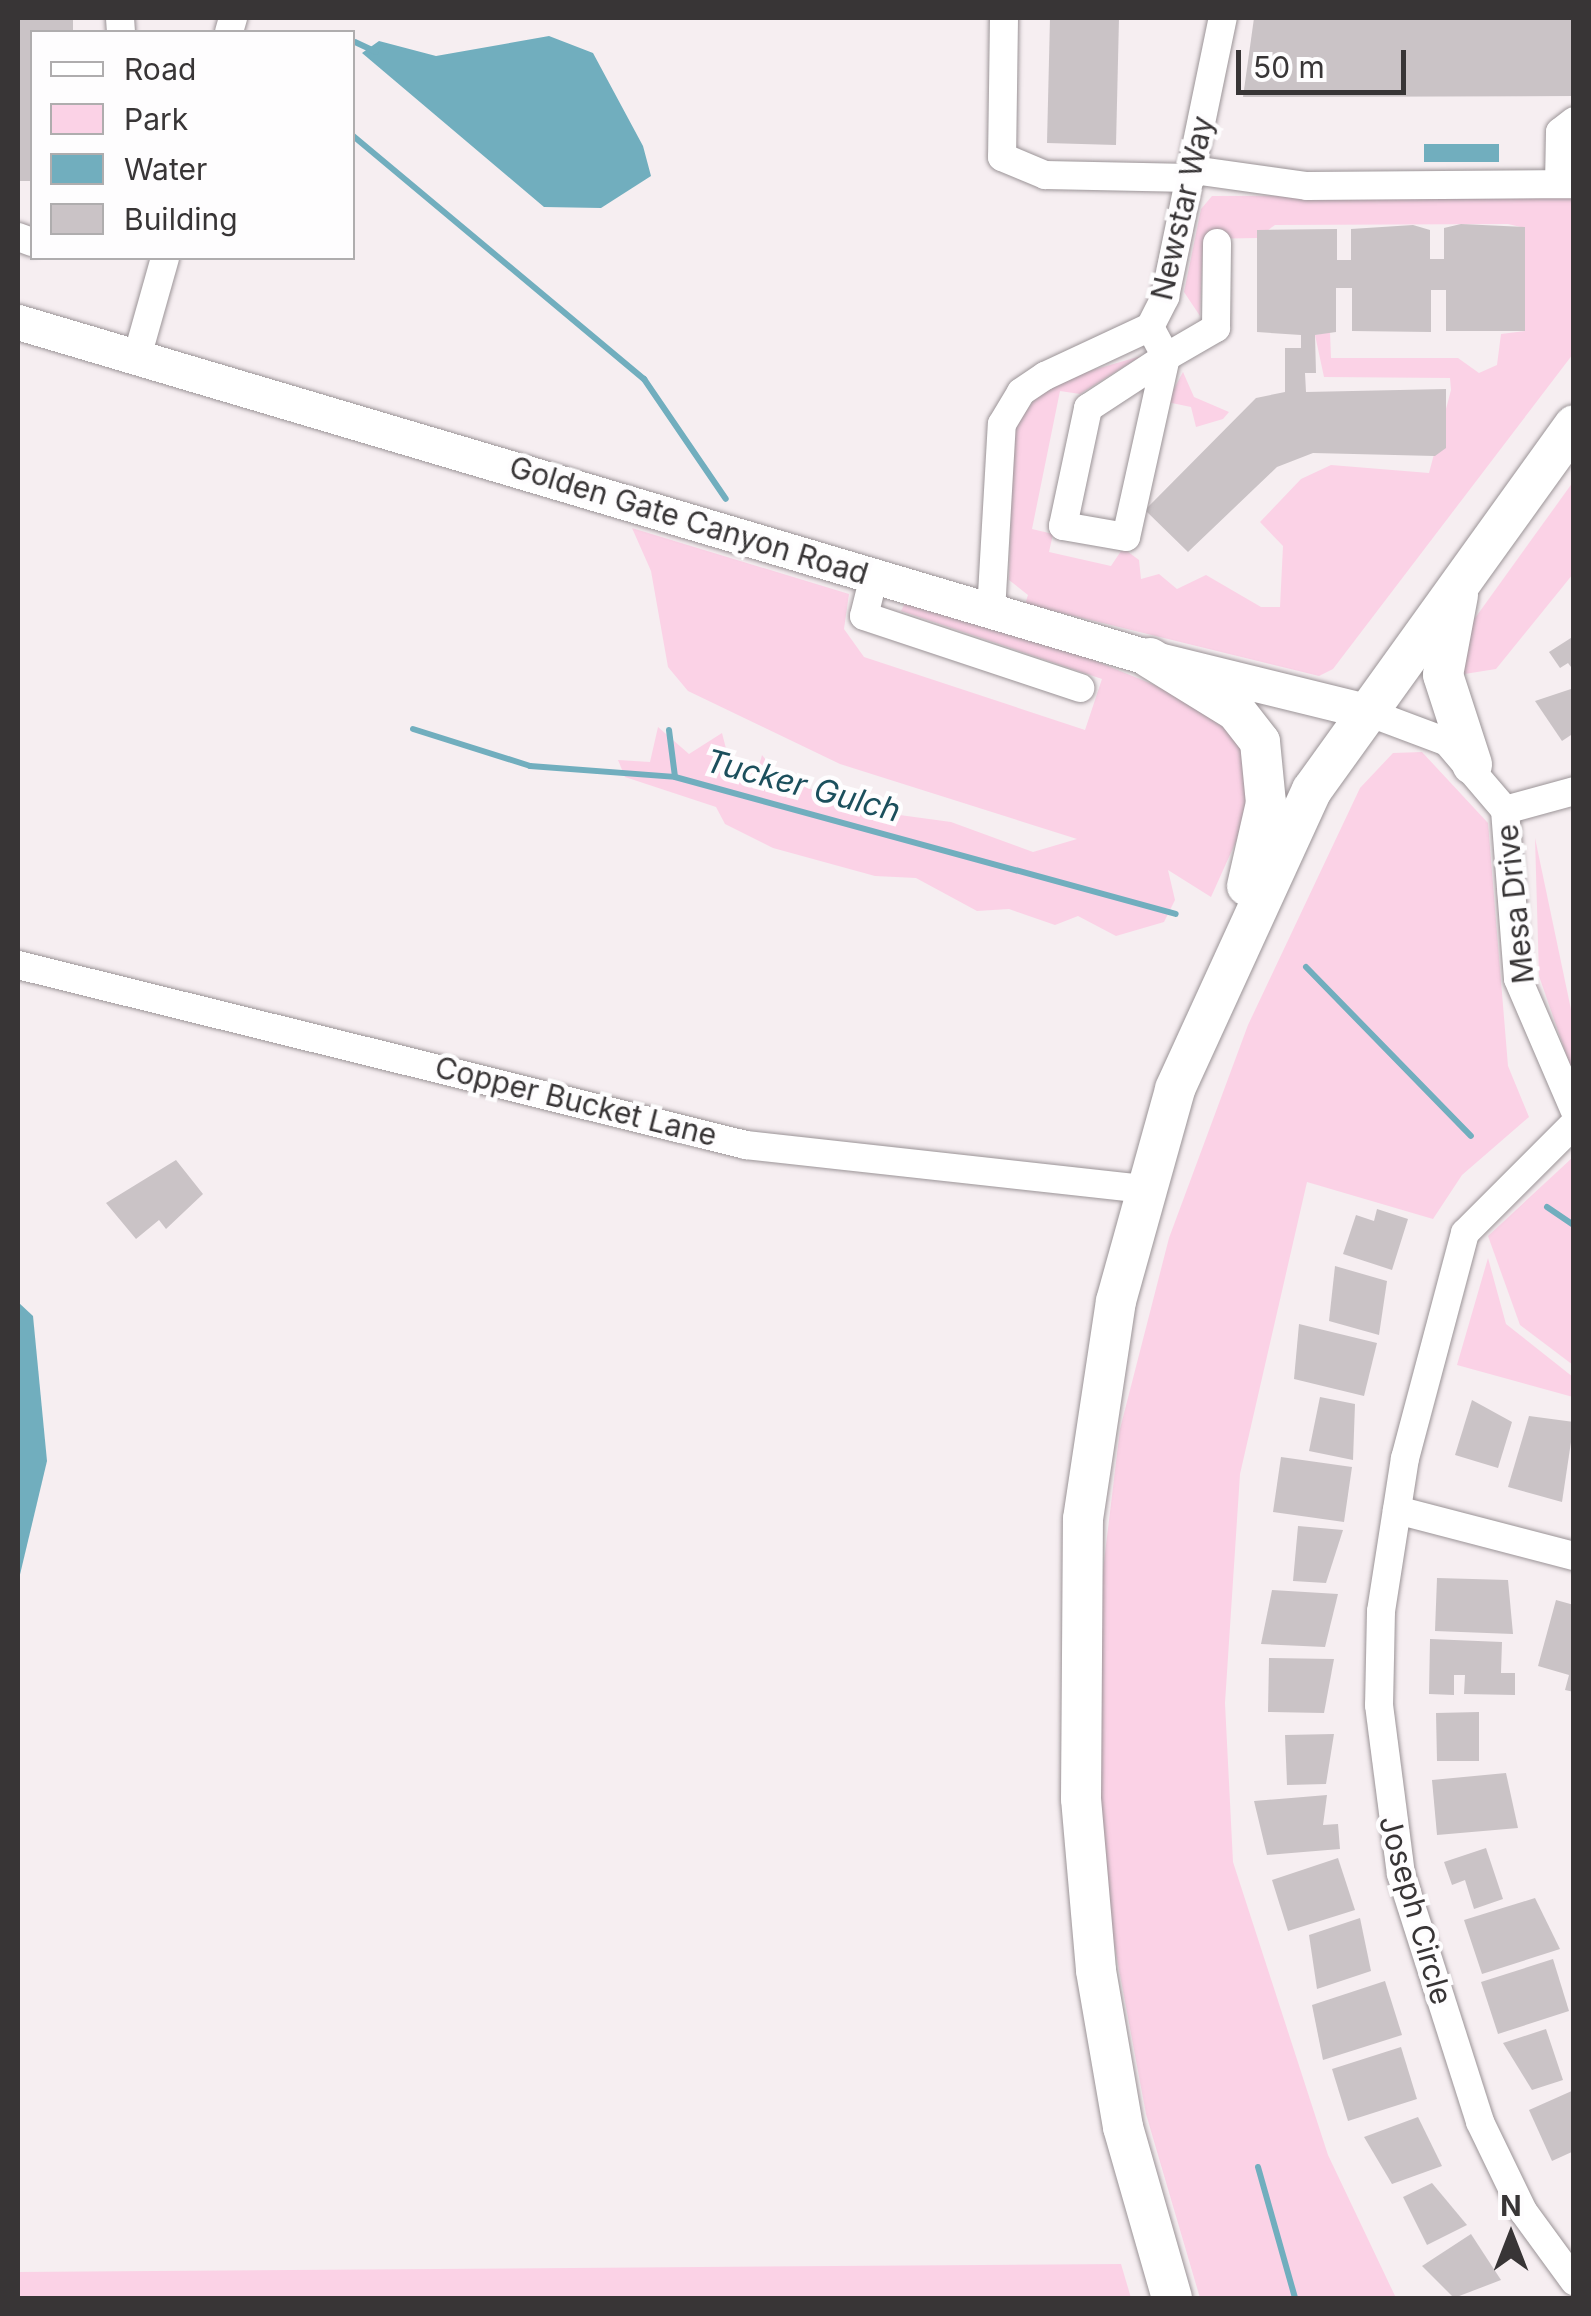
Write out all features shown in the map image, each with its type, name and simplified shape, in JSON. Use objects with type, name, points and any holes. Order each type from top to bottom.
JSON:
[{"type":"highway","points":[[1172,2298],[1124,2127],[1096,1970],[1076,1702],[1098,1400],[1143,1189],[1231,958],[1362,710],[1467,564],[1574,426]]},
{"type":"highway","points":[[1467,564],[1442,661],[1472,764]]},
{"type":"highway","points":[[1150,658],[1244,718],[1264,756],[1266,803],[1231,958]]},
{"type":"main road","name":"Golden Gate Canyon Road","points":[[18,322],[1150,658],[1362,710]]},
{"type":"street","points":[[1004,18],[1002,158],[1045,174],[1192,174],[1307,186],[1566,184],[1560,132],[1574,121]]},
{"type":"street","name":"Newstar Way","points":[[991,612],[1002,424],[1021,392],[1044,376],[1150,327],[1192,174],[1224,18]]},
{"type":"street","points":[[1150,327],[1166,357],[1126,538],[1063,526],[1088,408],[1166,357],[1216,328],[1217,243]]},
{"type":"street","points":[[137,357],[164,260]]},
{"type":"street","points":[[874,576],[864,616],[1080,688]]},
{"type":"street","name":"Mesa Drive","points":[[1362,710],[1412,724],[1472,764],[1505,810],[1518,979],[1574,1109]]},
{"type":"street","points":[[1505,810],[1574,791]]},
{"type":"street","name":"Copper Bucket Lane","points":[[18,965],[746,1145],[1143,1189]]},
{"type":"street","name":"Joseph Circle","points":[[1574,1124],[1465,1233],[1397,1510],[1379,1705],[1400,1874],[1480,2122],[1523,2211],[1574,2281]]},
{"type":"street","points":[[1397,1510],[1574,1556]]},
{"type":"green space","points":[[1573,195],[1573,354],[1333,669],[1319,676],[1025,604],[1028,595],[1009,580],[1013,427],[1048,383],[1141,356],[1080,394],[1060,391],[1032,529],[1053,534],[1049,552],[1111,566],[1123,548],[1139,560],[1141,579],[1159,574],[1177,589],[1206,575],[1261,607],[1280,607],[1283,546],[1260,522],[1301,479],[1331,465],[1429,473],[1451,390],[1450,378],[1324,377],[1315,335],[1330,332],[1331,358],[1458,358],[1479,373],[1497,365],[1501,334],[1525,331],[1525,228],[1508,224],[1275,225],[1257,238],[1203,239],[1200,316],[1184,292],[1201,209],[1212,196]]},
{"type":"green space","points":[[1183,372],[1194,397],[1229,412],[1223,419],[1196,427],[1191,407],[1167,402]]},
{"type":"green space","points":[[1573,482],[1573,574],[1496,669],[1452,676],[1460,639]]},
{"type":"green space","points":[[632,528],[849,594],[844,629],[864,657],[1085,730],[1102,679],[901,611],[907,599],[1052,643],[1186,698],[1240,736],[1251,808],[1211,897],[1168,870],[1175,900],[1164,922],[1116,936],[1078,916],[1055,925],[1009,909],[977,911],[916,878],[875,876],[773,848],[725,824],[716,807],[625,777],[618,760],[650,762],[658,727],[689,754],[722,733],[731,768],[757,773],[762,755],[779,776],[863,810],[951,822],[1033,852],[1077,839],[840,764],[688,691],[668,667],[651,571]]},
{"type":"green space","points":[[1422,752],[1488,823],[1508,1066],[1529,1117],[1462,1175],[1433,1219],[1307,1182],[1240,1474],[1225,1703],[1233,1862],[1328,2155],[1396,2298],[1200,2298],[1146,2114],[1112,1932],[1098,1788],[1100,1595],[1120,1429],[1169,1238],[1248,1025],[1360,788],[1393,753]]},
{"type":"green space","points":[[1535,838],[1573,1019],[1573,1074],[1539,976]]},
{"type":"green space","points":[[1573,1157],[1573,1365],[1520,1325],[1488,1236]]},
{"type":"green space","points":[[1488,1258],[1506,1324],[1573,1377],[1573,1397],[1457,1365]]},
{"type":"green space","points":[[1121,2264],[1131,2298],[18,2298],[18,2272]]},
{"type":"water","points":[[549,36],[593,53],[643,146],[651,176],[601,208],[544,207],[362,53],[379,41],[436,56]]},
{"type":"water","points":[[1424,144],[1499,144],[1499,162],[1424,162]]},
{"type":"water","points":[[18,1302],[33,1316],[47,1461],[18,1583]]},
{"type":"building","points":[[18,18],[73,18],[73,30],[30,30],[30,181],[18,181]]},
{"type":"building","points":[[1050,18],[1119,18],[1116,145],[1047,143]]},
{"type":"building","points":[[1254,18],[1574,18],[1574,96],[1243,97]]},
{"type":"building","points":[[1461,224],[1525,227],[1525,331],[1446,331],[1446,290],[1431,290],[1431,332],[1352,331],[1352,288],[1336,288],[1336,332],[1315,335],[1316,373],[1305,373],[1306,392],[1446,389],[1446,448],[1435,456],[1313,453],[1277,467],[1188,552],[1145,510],[1256,398],[1285,392],[1285,348],[1301,348],[1301,335],[1257,332],[1257,230],[1337,229],[1337,260],[1351,260],[1351,229],[1413,225],[1430,230],[1430,259],[1444,259],[1444,228]]},
{"type":"building","points":[[1574,636],[1574,671],[1568,663],[1560,668],[1549,652]]},
{"type":"building","points":[[1574,688],[1574,733],[1562,741],[1535,701]]},
{"type":"building","points":[[176,1160],[203,1194],[166,1229],[159,1220],[136,1239],[106,1203]]},
{"type":"building","points":[[1377,1209],[1408,1219],[1392,1270],[1343,1254],[1356,1215],[1374,1221]]},
{"type":"building","points":[[1335,1266],[1387,1281],[1379,1335],[1329,1321]]},
{"type":"building","points":[[1299,1324],[1377,1343],[1364,1396],[1294,1379]]},
{"type":"building","points":[[1320,1397],[1355,1404],[1353,1460],[1309,1451]]},
{"type":"building","points":[[1472,1400],[1512,1422],[1498,1468],[1455,1455]]},
{"type":"building","points":[[1529,1416],[1574,1422],[1562,1502],[1508,1487]]},
{"type":"building","points":[[1281,1457],[1352,1467],[1344,1522],[1273,1512]]},
{"type":"building","points":[[1298,1526],[1343,1530],[1326,1583],[1293,1581]]},
{"type":"building","points":[[1437,1578],[1508,1580],[1513,1634],[1435,1631]]},
{"type":"building","points":[[1272,1590],[1338,1594],[1325,1647],[1261,1644]]},
{"type":"building","points":[[1556,1600],[1574,1605],[1574,1692],[1565,1690],[1569,1675],[1538,1666]]},
{"type":"building","points":[[1430,1639],[1502,1642],[1501,1673],[1515,1673],[1515,1695],[1464,1694],[1465,1675],[1454,1675],[1454,1695],[1429,1694]]},
{"type":"building","points":[[1269,1658],[1334,1659],[1324,1713],[1268,1712]]},
{"type":"building","points":[[1479,1712],[1479,1761],[1437,1761],[1436,1713]]},
{"type":"building","points":[[1334,1734],[1326,1784],[1287,1785],[1285,1735]]},
{"type":"building","points":[[1506,1773],[1518,1828],[1437,1835],[1432,1780]]},
{"type":"building","points":[[1327,1795],[1323,1825],[1338,1824],[1340,1849],[1267,1855],[1254,1801]]},
{"type":"building","points":[[1486,1848],[1503,1899],[1474,1909],[1465,1880],[1452,1885],[1444,1862]]},
{"type":"building","points":[[1338,1858],[1355,1910],[1288,1931],[1272,1880]]},
{"type":"building","points":[[1535,1898],[1560,1949],[1482,1974],[1464,1920]]},
{"type":"building","points":[[1360,1918],[1371,1971],[1317,1989],[1309,1935]]},
{"type":"building","points":[[1553,1959],[1569,2011],[1498,2034],[1481,1982]]},
{"type":"building","points":[[1385,1981],[1402,2035],[1323,2060],[1312,2005]]},
{"type":"building","points":[[1546,2029],[1563,2080],[1532,2090],[1503,2043]]},
{"type":"building","points":[[1401,2047],[1417,2099],[1348,2121],[1332,2069]]},
{"type":"building","points":[[1574,2090],[1574,2151],[1552,2161],[1529,2110]]},
{"type":"building","points":[[1418,2117],[1442,2166],[1392,2184],[1364,2137]]},
{"type":"building","points":[[1432,2183],[1467,2225],[1427,2245],[1403,2197]]},
{"type":"building","points":[[1471,2234],[1501,2280],[1454,2298],[1422,2266]]},
{"type":"waterway","points":[[355,42],[376,52]]},
{"type":"waterway","points":[[355,138],[644,379],[726,499]]},
{"type":"waterway","name":"Tucker Gulch","points":[[413,729],[530,766],[675,777],[1176,914]]},
{"type":"waterway","points":[[669,730],[675,777]]},
{"type":"waterway","name":"Tucker Gulch","points":[[1306,967],[1471,1136]]},
{"type":"waterway","name":"Tucker Gulch","points":[[1547,1207],[1574,1225]]},
{"type":"waterway","points":[[1258,2167],[1295,2298]]}]
